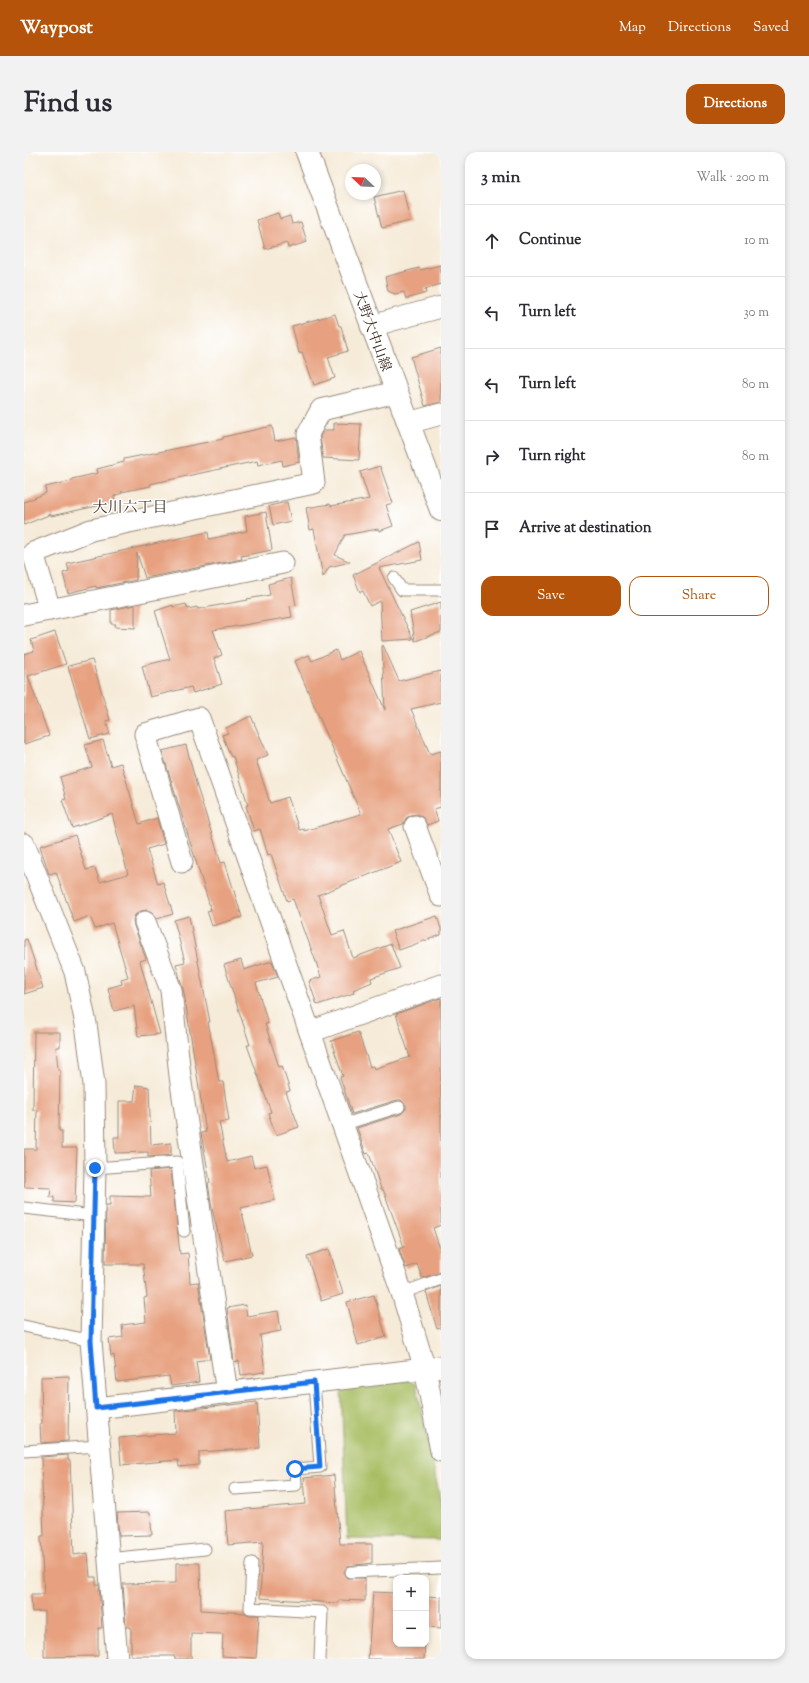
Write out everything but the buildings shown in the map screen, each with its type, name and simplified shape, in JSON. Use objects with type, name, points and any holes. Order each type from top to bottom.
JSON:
[{"type":"main road","name":"大野大中山線","points":[[307,152],[441,510]]},
{"type":"street","points":[[371,326],[441,307]]},
{"type":"street","points":[[50,610],[33,553],[91,530],[314,483],[308,434],[321,410],[396,392]]},
{"type":"street","points":[[408,423],[441,414]]},
{"type":"street","points":[[24,615],[282,563]]},
{"type":"street","points":[[182,862],[145,734],[199,718],[402,1293],[433,1368],[441,1451]]},
{"type":"street","points":[[414,826],[441,896]]},
{"type":"street","points":[[24,844],[75,972],[86,1024],[94,1084],[95,1168],[91,1341],[117,1659]]},
{"type":"street","points":[[145,922],[171,990],[180,1076],[227,1392]]},
{"type":"street","points":[[310,1032],[441,985]]},
{"type":"street","points":[[96,1408],[433,1368]]},
{"type":"lane","points":[[394,578],[402,590],[441,590]]},
{"type":"lane","points":[[342,1126],[399,1107]]},
{"type":"lane","points":[[95,1168],[177,1162],[184,1232]]},
{"type":"lane","points":[[24,1208],[94,1216]]},
{"type":"lane","points":[[402,1293],[441,1279]]},
{"type":"lane","points":[[24,1326],[91,1341]]},
{"type":"lane","points":[[235,1490],[296,1484],[295,1469],[320,1467],[314,1382]]},
{"type":"lane","points":[[24,1451],[99,1446]]},
{"type":"lane","points":[[108,1558],[205,1549]]},
{"type":"lane","points":[[252,1563],[250,1608],[322,1612],[320,1659]]},
{"type":"lane","points":[[351,1572],[441,1568]]},
{"type":"green space","points":[[407,1379],[416,1384],[441,1503],[441,1540],[347,1539],[341,1388]]},
{"type":"district","name":"大川六丁目","points":[[130,507]]},
{"type":"route","points":[[95,1168],[91,1341],[96,1408],[314,1382],[320,1467],[295,1469]]}]
